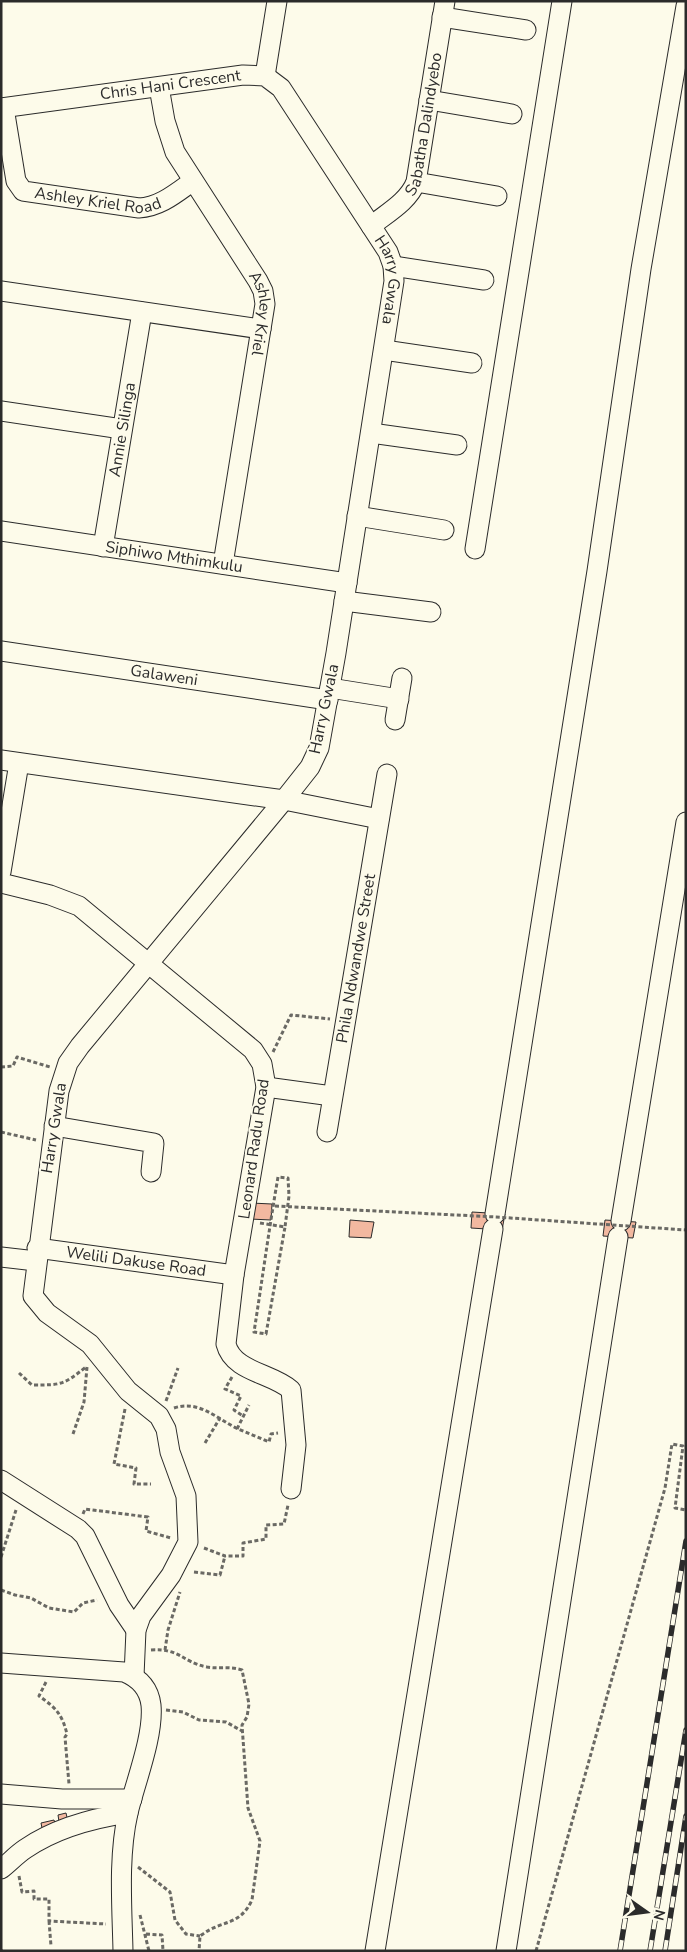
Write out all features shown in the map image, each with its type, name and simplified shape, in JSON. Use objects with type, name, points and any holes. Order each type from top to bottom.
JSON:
[{"type":"street","name":"Chris Hani Crescent","points":[[2,108],[243,75],[265,76],[278,1]]},
{"type":"street","points":[[476,549],[562,1]]},
{"type":"street","points":[[375,1951],[494,1221],[595,581],[641,269],[686,6]]},
{"type":"street","points":[[444,9],[526,30]]},
{"type":"street","name":"Sabatha Dalindyebo","points":[[371,226],[406,199],[416,182],[444,9]]},
{"type":"street","name":"Harry Gwala","points":[[92,1360],[32,1296],[52,1134],[62,1076],[68,1063],[80,1046],[284,800],[315,758],[329,694],[394,294],[393,266],[388,252],[281,88],[265,76]]},
{"type":"street","name":"Ashley Kriel","points":[[159,86],[171,141],[193,181],[262,291],[265,304],[223,564]]},
{"type":"street","points":[[429,100],[512,114]]},
{"type":"street","name":"Ashley Kriel Road","points":[[2,108],[16,181],[23,191],[149,208],[156,206],[193,181]]},
{"type":"street","points":[[416,182],[497,196]]},
{"type":"street","points":[[393,266],[484,280]]},
{"type":"street","points":[[1,291],[261,328]]},
{"type":"street","name":"Annie Silinga","points":[[103,547],[142,312]]},
{"type":"street","points":[[384,350],[472,363]]},
{"type":"street","points":[[1,411],[122,429]]},
{"type":"street","points":[[371,433],[457,445]]},
{"type":"street","points":[[357,516],[444,530]]},
{"type":"street","name":"Siphiwo Mthimkulu","points":[[1,531],[223,564],[431,612]]},
{"type":"street","name":"Galaweni","points":[[1,651],[329,694],[399,699]]},
{"type":"street","points":[[395,720],[402,678]]},
{"type":"street","points":[[1,872],[10,761],[284,800],[379,818]]},
{"type":"street","name":"Phila Ndwandwe Street","points":[[327,1132],[387,774]]},
{"type":"street","points":[[506,1951],[619,1229],[686,822]]},
{"type":"street","name":"Leonard Radu Road","points":[[1,883],[33,890],[79,906],[253,1050],[262,1064],[266,1087],[234,1275],[226,1344],[228,1353],[239,1363],[291,1390],[295,1454],[291,1489]]},
{"type":"street","points":[[266,1087],[332,1096]]},
{"type":"street","points":[[52,1134],[154,1143],[151,1172]]},
{"type":"street","name":"Welili Dakuse Road","points":[[1,1257],[36,1254],[234,1275]]},
{"type":"street","points":[[92,1360],[159,1416],[166,1429],[170,1452],[186,1496],[188,1542],[171,1575],[146,1607],[136,1630],[135,1668],[146,1689],[151,1706],[148,1733],[130,1806],[123,1856],[123,1951]]},
{"type":"street","points":[[1,1480],[78,1529],[90,1544],[114,1597],[136,1630]]},
{"type":"street","points":[[1,1663],[112,1670],[135,1668]]},
{"type":"street","points":[[1,1794],[130,1806]]},
{"type":"street","points":[[7,1864],[25,1849],[60,1832],[130,1806]]},
{"type":"path","points":[[253,1050],[274,1052],[291,1015],[345,1021]]},
{"type":"path","points":[[1,1067],[13,1066],[18,1057],[46,1065],[62,1076]]},
{"type":"path","points":[[1,1132],[52,1134]]},
{"type":"path","points":[[278,1178],[288,1178],[290,1196],[285,1227],[266,1334],[254,1332],[278,1178]]},
{"type":"path","points":[[275,1206],[686,1230]]},
{"type":"path","points":[[253,1222],[285,1227]]},
{"type":"path","points":[[19,1373],[32,1385],[60,1385],[70,1381],[92,1360]]},
{"type":"path","points":[[73,1434],[84,1402],[92,1360]]},
{"type":"path","points":[[239,1363],[225,1389],[241,1396],[234,1410],[243,1416]]},
{"type":"path","points":[[159,1416],[178,1368]]},
{"type":"path","points":[[128,1391],[114,1464],[136,1468],[134,1484],[151,1484]]},
{"type":"path","points":[[159,1416],[183,1405],[200,1407],[237,1429],[269,1442],[271,1434],[278,1434],[281,1420],[294,1420]]},
{"type":"path","points":[[237,1429],[249,1405]]},
{"type":"path","points":[[205,1443],[220,1418]]},
{"type":"path","points":[[536,1951],[665,1488],[672,1444],[683,1446],[675,1508],[686,1510]]},
{"type":"path","points":[[78,1529],[85,1509],[148,1517],[146,1531],[188,1542],[192,1548],[204,1548],[225,1556],[243,1556],[243,1543],[266,1540],[266,1525],[284,1524],[291,1489]]},
{"type":"path","points":[[1,1557],[3,1545],[24,1494]]},
{"type":"path","points":[[192,1575],[194,1571],[220,1575],[225,1556]]},
{"type":"path","points":[[165,1650],[168,1630],[180,1588],[171,1575]]},
{"type":"path","points":[[1,1590],[15,1596],[31,1598],[49,1608],[74,1612],[83,1603],[114,1597]]},
{"type":"path","points":[[123,1856],[170,1892],[175,1920],[186,1934],[200,1936],[214,1928],[236,1920],[248,1908],[252,1900],[260,1841],[248,1808],[242,1731],[249,1704],[242,1670],[207,1667],[188,1661],[174,1651],[165,1650],[148,1651],[135,1668]]},
{"type":"path","points":[[50,1666],[48,1678],[39,1696],[57,1709],[68,1734],[65,1736],[70,1799]]},
{"type":"path","points":[[151,1706],[183,1712],[199,1720],[226,1722],[242,1731]]},
{"type":"path","points":[[7,1864],[22,1892],[34,1891],[34,1899],[49,1899],[51,1946]]},
{"type":"path","points":[[137,1905],[149,1951]]},
{"type":"path","points":[[49,1921],[122,1924]]},
{"type":"path","points":[[146,1934],[162,1936],[163,1951]]},
{"type":"path","points":[[199,1951],[200,1936]]},
{"type":"building","points":[[251,1203],[272,1204],[271,1220],[250,1219]]},
{"type":"building","points":[[472,1212],[505,1214],[502,1230],[471,1228]]},
{"type":"building","points":[[350,1220],[374,1222],[371,1238],[349,1237]]},
{"type":"building","points":[[605,1220],[636,1222],[633,1238],[603,1236]]},
{"type":"building","points":[[66,1813],[69,1826],[60,1828],[58,1815]]},
{"type":"building","points":[[54,1820],[57,1830],[43,1833],[41,1823]]},
{"type":"railway","points":[[620,1951],[686,1541]]},
{"type":"railway","points":[[650,1951],[686,1730]]},
{"type":"railway","points":[[665,1951],[686,1816]]}]
